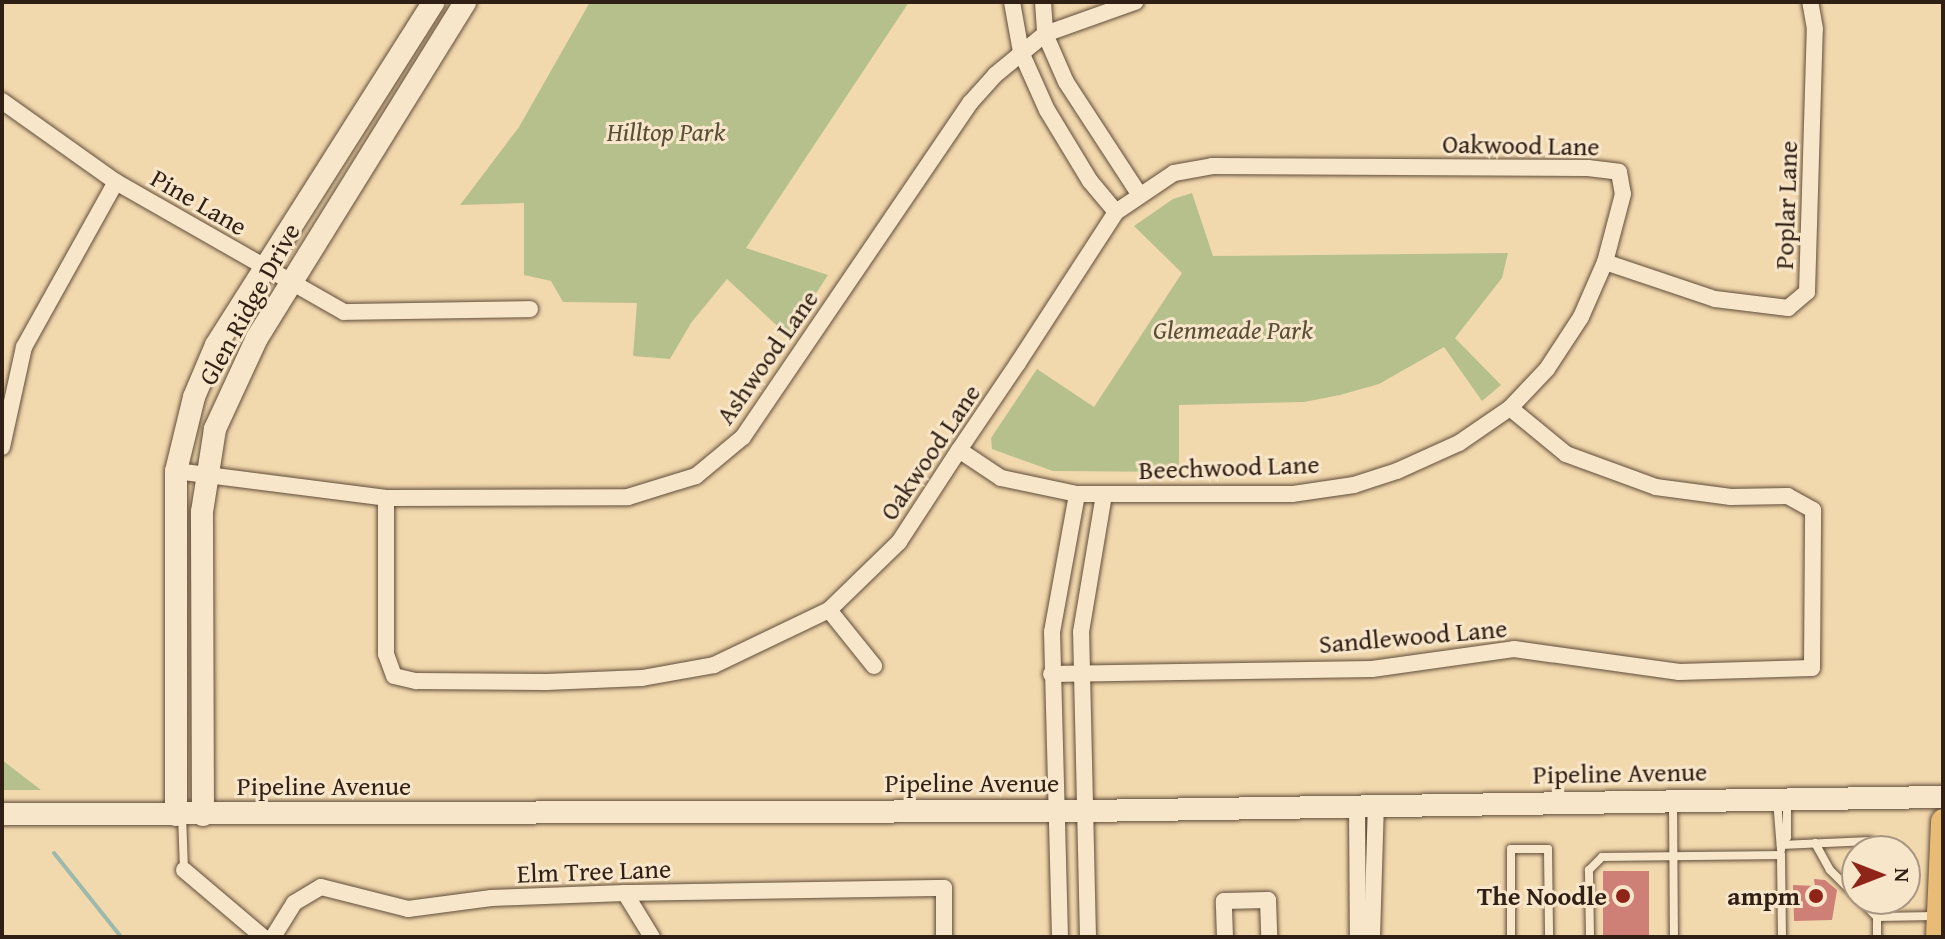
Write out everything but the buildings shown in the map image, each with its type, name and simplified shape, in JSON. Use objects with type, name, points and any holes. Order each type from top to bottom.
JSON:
[{"type":"main road","name":"Glen Ridge Drive","points":[[187,815],[176,471],[194,397],[216,345],[434,2]]},
{"type":"main road","name":"Glen Ridge Drive","points":[[187,815],[205,477],[230,388],[288,285],[465,2]]},
{"type":"main road","name":"Pipeline Avenue","points":[[2,814],[1087,811],[1943,797]]},
{"type":"main road","points":[[1938,927],[1943,821]]},
{"type":"street","points":[[1012,2],[1021,52],[1047,110],[1090,181],[1116,212]]},
{"type":"street","points":[[1043,2],[1045,34],[1066,82],[1139,194]]},
{"type":"street","name":"Ashwood Lane","points":[[176,471],[386,498],[628,497],[673,486],[717,462],[743,437],[970,103],[1021,52],[1045,34],[1135,2]]},
{"type":"street","name":"Poplar Lane","points":[[1605,262],[1715,299],[1788,308],[1807,292],[1815,29],[1810,2]]},
{"type":"street","name":"Pine Lane","points":[[2,101],[116,182],[267,269],[288,285],[344,312],[530,309]]},
{"type":"street","name":"Oakwood Lane","points":[[386,498],[386,654],[394,676],[416,681],[642,678],[714,665],[829,610],[899,542],[1116,212],[1174,173],[1212,166],[1619,172]]},
{"type":"street","name":"Beechwood Lane","points":[[959,450],[1001,478],[1077,494],[1292,494],[1354,485],[1459,443],[1510,408],[1547,369],[1581,317],[1605,262],[1623,194],[1619,172]]},
{"type":"street","points":[[2,447],[24,347],[116,182]]},
{"type":"street","name":"Sandlewood Lane","points":[[1051,674],[1372,669],[1514,649],[1679,672],[1812,668],[1813,510],[1788,496],[1731,497],[1656,487],[1566,454],[1510,408]]},
{"type":"street","points":[[1060,937],[1059,811],[1052,780],[1051,674],[1057,589],[1077,494]]},
{"type":"street","points":[[1088,937],[1087,811],[1081,780],[1080,674],[1086,589],[1104,494]]},
{"type":"street","points":[[829,610],[874,666]]},
{"type":"street","points":[[1366,805],[1376,865],[1372,937]]},
{"type":"street","points":[[1358,937],[1358,866],[1366,805]]},
{"type":"street","points":[[1358,866],[1376,865]]},
{"type":"street","points":[[184,870],[263,937]]},
{"type":"street","name":"Elm Tree Lane","points":[[273,937],[294,903],[321,887],[408,909],[491,898],[944,888],[944,937]]},
{"type":"street","points":[[625,893],[652,937]]},
{"type":"street","points":[[1225,937],[1224,901],[1268,900],[1269,937]]},
{"type":"lane","points":[[1782,799],[1782,937]]},
{"type":"lane","points":[[1673,801],[1674,937]]},
{"type":"lane","points":[[184,870],[187,815]]},
{"type":"lane","points":[[1781,845],[1841,842]]},
{"type":"lane","points":[[1815,843],[1830,870],[1841,881]]},
{"type":"lane","points":[[1511,937],[1511,849],[1548,849],[1549,937]]},
{"type":"lane","points":[[1590,937],[1593,862],[1602,857],[1781,855]]},
{"type":"lane","points":[[1877,937],[1877,917],[1938,927]]},
{"type":"green space","name":"Hilltop Park","points":[[590,2],[909,2],[746,248],[828,275],[788,336],[727,279],[691,323],[670,359],[633,356],[637,303],[563,302],[551,281],[524,275],[524,203],[460,205],[519,127]]},
{"type":"green space","name":"Glenmeade Park","points":[[1192,193],[1213,256],[1508,253],[1502,278],[1455,338],[1501,385],[1482,401],[1444,347],[1379,384],[1340,395],[1304,402],[1179,405],[1179,472],[1053,471],[992,449],[991,438],[1037,369],[1094,407],[1182,273],[1134,226],[1173,199]]},
{"type":"green space","points":[[2,760],[41,790],[2,790]]},
{"type":"waterway","points":[[54,853],[121,937]]},
{"type":"place","name":"The Noodle","points":[[1623,896]]},
{"type":"place","name":"ampm","points":[[1816,896]]}]
